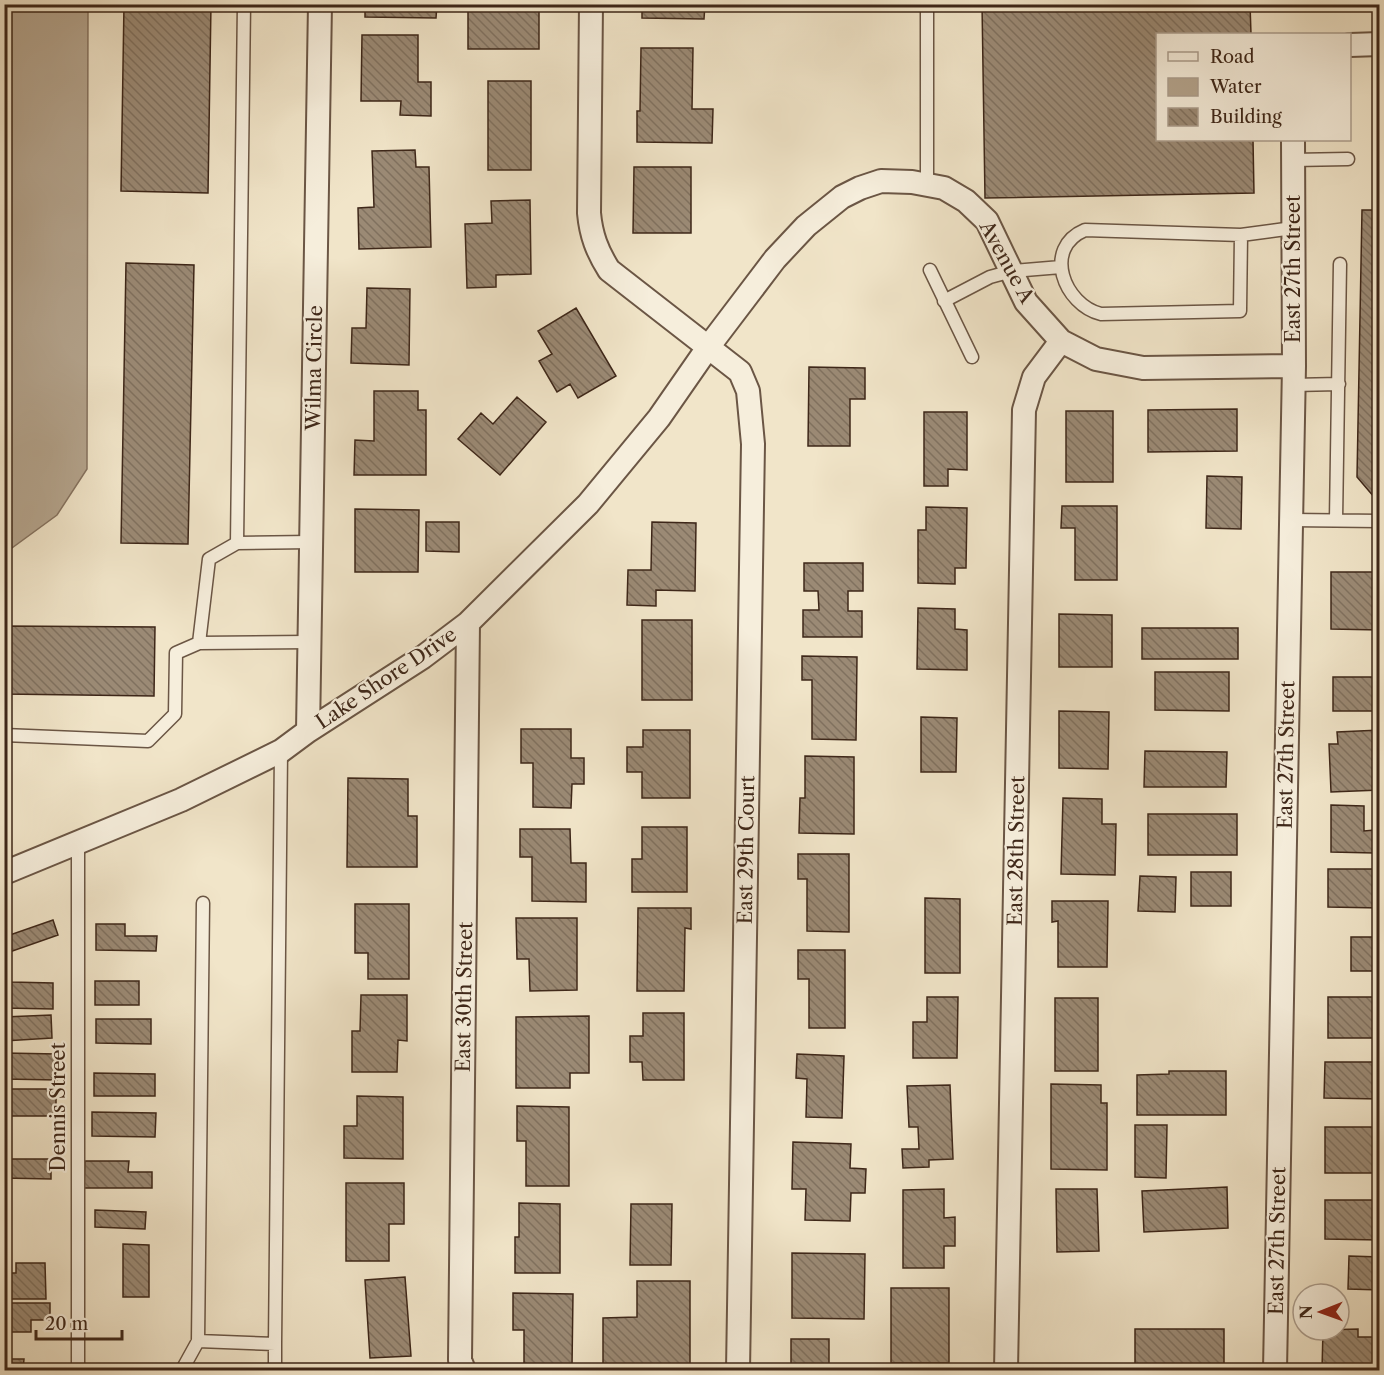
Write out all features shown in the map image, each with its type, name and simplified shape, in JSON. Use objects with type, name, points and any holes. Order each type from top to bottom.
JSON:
[{"type":"street","name":"Wilma Circle","points":[[308,731],[320,4]]},
{"type":"street","points":[[591,4],[589,213],[591,234],[598,253],[609,270],[709,346]]},
{"type":"street","points":[[1351,45],[1380,44]]},
{"type":"street","name":"East 27th Street","points":[[1275,1371],[1291,520],[1293,150]]},
{"type":"street","name":"Avenue A","points":[[709,346],[775,259],[806,226],[842,197],[860,188],[881,182],[912,182],[944,188],[966,201],[987,221],[1026,302],[1060,341],[1096,359],[1143,368],[1293,376]]},
{"type":"street","name":"East 28th Street","points":[[1006,1371],[1024,410],[1034,376],[1060,341]]},
{"type":"street","name":"Lake Shore Drive","points":[[4,873],[181,800],[281,751],[423,657],[468,623],[588,504],[658,418],[709,346]]},
{"type":"street","name":"East 29th Court","points":[[709,346],[740,372],[748,391],[753,444],[738,1371]]},
{"type":"street","name":"East 30th Street","points":[[464,1371],[460,1360],[468,623]]},
{"type":"lane","points":[[237,543],[244,4]]},
{"type":"lane","points":[[927,4],[927,184]]},
{"type":"lane","points":[[1293,150],[1348,159]]},
{"type":"lane","points":[[1241,235],[1240,311],[1101,314],[1089,311],[1072,296],[1062,276],[1062,254],[1075,234],[1084,230],[1241,235],[1293,228]]},
{"type":"lane","points":[[1336,520],[1340,264]]},
{"type":"lane","points":[[944,301],[990,277],[1012,272],[1061,267]]},
{"type":"lane","points":[[930,270],[972,357]]},
{"type":"lane","points":[[1293,376],[1339,384]]},
{"type":"lane","points":[[1291,520],[1380,521]]},
{"type":"lane","points":[[199,643],[209,559],[237,543],[311,542]]},
{"type":"lane","points":[[4,735],[148,741],[174,714],[176,653],[199,643],[309,642]]},
{"type":"lane","points":[[275,1371],[281,751]]},
{"type":"lane","name":"Dennis Street","points":[[78,843],[78,1371]]},
{"type":"lane","points":[[182,1371],[198,1341],[203,903]]},
{"type":"lane","points":[[198,1341],[275,1344]]},
{"type":"water","points":[[5,4],[88,5],[87,469],[57,515],[5,553]]},
{"type":"building","points":[[124,4],[211,4],[208,193],[121,191]]},
{"type":"building","points":[[365,4],[437,4],[436,18],[365,17]]},
{"type":"building","points":[[468,4],[539,4],[539,49],[468,49]]},
{"type":"building","points":[[642,4],[705,4],[704,19],[642,18]]},
{"type":"building","points":[[982,4],[1250,4],[1251,33],[1156,33],[1156,141],[1253,141],[1254,193],[985,198]]},
{"type":"building","points":[[362,35],[418,35],[418,82],[431,82],[431,116],[400,115],[401,101],[361,101]]},
{"type":"building","points":[[641,48],[693,48],[692,109],[713,109],[712,143],[637,142]]},
{"type":"building","points":[[488,81],[531,81],[531,170],[488,170]]},
{"type":"building","points":[[415,150],[416,167],[429,167],[431,247],[359,249],[358,208],[374,207],[372,151]]},
{"type":"building","points":[[634,167],[691,167],[691,233],[633,233]]},
{"type":"building","points":[[530,200],[531,274],[496,275],[496,287],[467,288],[465,224],[492,223],[491,201]]},
{"type":"building","points":[[1362,210],[1380,210],[1380,504],[1357,477]]},
{"type":"building","points":[[126,263],[194,265],[188,544],[121,543]]},
{"type":"building","points":[[367,288],[410,289],[409,365],[351,363],[352,328],[366,328]]},
{"type":"building","points":[[576,308],[616,376],[578,398],[570,384],[557,392],[539,361],[552,354],[538,331]]},
{"type":"building","points":[[809,367],[865,368],[865,399],[850,399],[850,446],[808,446]]},
{"type":"building","points":[[374,391],[418,391],[418,410],[426,410],[426,475],[354,475],[355,440],[374,441]]},
{"type":"building","points":[[517,397],[546,422],[500,475],[458,439],[481,413],[493,424]]},
{"type":"building","points":[[1237,409],[1237,451],[1148,452],[1148,410]]},
{"type":"building","points":[[1066,411],[1113,411],[1113,482],[1066,482]]},
{"type":"building","points":[[924,412],[967,412],[967,470],[948,469],[948,486],[924,486]]},
{"type":"building","points":[[1207,476],[1242,477],[1241,529],[1206,528]]},
{"type":"building","points":[[1062,506],[1117,506],[1117,580],[1075,580],[1075,528],[1061,528]]},
{"type":"building","points":[[926,507],[967,508],[966,568],[955,568],[955,584],[918,583],[918,530],[926,530]]},
{"type":"building","points":[[355,509],[419,510],[418,572],[355,572]]},
{"type":"building","points":[[426,522],[459,522],[459,552],[426,551]]},
{"type":"building","points":[[652,522],[696,523],[695,591],[656,590],[656,606],[627,605],[628,570],[651,570]]},
{"type":"building","points":[[804,563],[863,563],[863,591],[848,591],[848,611],[862,611],[862,637],[803,637],[803,610],[819,610],[818,591],[804,591]]},
{"type":"building","points":[[1331,572],[1380,572],[1380,630],[1331,629]]},
{"type":"building","points":[[918,608],[955,609],[955,629],[967,630],[967,670],[917,669]]},
{"type":"building","points":[[1059,614],[1112,615],[1112,667],[1059,667]]},
{"type":"building","points":[[642,620],[692,620],[692,700],[642,700]]},
{"type":"building","points":[[4,626],[155,627],[154,696],[4,694]]},
{"type":"building","points":[[1142,628],[1238,628],[1238,659],[1142,659]]},
{"type":"building","points":[[802,656],[857,657],[856,740],[812,739],[812,680],[802,680]]},
{"type":"building","points":[[1155,672],[1229,672],[1229,711],[1155,710]]},
{"type":"building","points":[[1333,677],[1380,677],[1380,711],[1333,711]]},
{"type":"building","points":[[1059,711],[1109,712],[1108,769],[1059,768]]},
{"type":"building","points":[[921,717],[957,718],[956,772],[921,772]]},
{"type":"building","points":[[521,729],[571,729],[571,758],[584,758],[584,784],[572,784],[571,808],[533,807],[533,763],[521,763]]},
{"type":"building","points":[[643,730],[690,730],[690,798],[642,798],[642,772],[627,772],[627,747],[643,747]]},
{"type":"building","points":[[1380,730],[1380,790],[1331,792],[1329,744],[1338,744],[1337,732]]},
{"type":"building","points":[[1145,751],[1227,752],[1226,787],[1144,787]]},
{"type":"building","points":[[805,756],[854,757],[854,834],[799,833],[800,798],[805,798]]},
{"type":"building","points":[[348,778],[408,779],[408,816],[417,816],[417,867],[347,867]]},
{"type":"building","points":[[1063,798],[1102,799],[1102,824],[1116,824],[1115,875],[1061,874]]},
{"type":"building","points":[[1331,805],[1364,806],[1364,831],[1374,830],[1374,853],[1331,852]]},
{"type":"building","points":[[1148,814],[1237,814],[1237,855],[1148,855]]},
{"type":"building","points":[[642,827],[687,827],[687,892],[632,892],[632,859],[642,859]]},
{"type":"building","points":[[520,829],[570,829],[571,863],[586,863],[586,902],[532,901],[532,857],[520,857]]},
{"type":"building","points":[[798,854],[849,854],[849,932],[807,931],[807,879],[798,879]]},
{"type":"building","points":[[1328,869],[1380,869],[1380,908],[1328,907]]},
{"type":"building","points":[[1191,872],[1231,872],[1231,906],[1191,906]]},
{"type":"building","points":[[1140,876],[1176,877],[1175,912],[1138,911]]},
{"type":"building","points":[[925,898],[960,899],[960,973],[925,973]]},
{"type":"building","points":[[1052,901],[1108,901],[1107,967],[1058,967],[1058,921],[1052,922]]},
{"type":"building","points":[[355,904],[409,904],[409,979],[368,979],[368,953],[355,953]]},
{"type":"building","points":[[638,908],[691,908],[691,929],[685,928],[684,991],[637,991]]},
{"type":"building","points":[[516,918],[577,918],[577,990],[530,991],[529,959],[517,959]]},
{"type":"building","points":[[53,920],[58,935],[4,954],[4,937]]},
{"type":"building","points":[[96,924],[125,924],[125,936],[157,936],[156,951],[96,950]]},
{"type":"building","points":[[1351,937],[1379,937],[1380,971],[1351,971]]},
{"type":"building","points":[[798,950],[845,950],[845,1028],[809,1028],[809,979],[798,979]]},
{"type":"building","points":[[4,963],[11,963],[11,982],[53,983],[53,1009],[4,1008]]},
{"type":"building","points":[[95,981],[139,981],[139,1005],[95,1005]]},
{"type":"building","points":[[361,995],[407,995],[407,1041],[398,1040],[397,1072],[352,1072],[352,1031],[360,1031]]},
{"type":"building","points":[[927,997],[958,997],[957,1058],[913,1058],[913,1022],[927,1022]]},
{"type":"building","points":[[1328,997],[1380,997],[1380,1038],[1328,1038]]},
{"type":"building","points":[[1055,998],[1098,998],[1098,1071],[1055,1071]]},
{"type":"building","points":[[643,1013],[684,1013],[684,1080],[643,1080],[642,1062],[630,1062],[630,1036],[643,1036]]},
{"type":"building","points":[[51,1015],[52,1038],[4,1041],[4,1017]]},
{"type":"building","points":[[589,1016],[589,1073],[570,1073],[570,1088],[516,1088],[516,1017]]},
{"type":"building","points":[[96,1019],[151,1019],[151,1044],[96,1043]]},
{"type":"building","points":[[4,1053],[57,1054],[57,1080],[4,1079]]},
{"type":"building","points":[[797,1054],[844,1056],[842,1118],[806,1117],[807,1079],[796,1078]]},
{"type":"building","points":[[1325,1062],[1380,1062],[1380,1099],[1324,1098]]},
{"type":"building","points":[[1169,1071],[1226,1071],[1226,1115],[1137,1115],[1137,1075],[1169,1074]]},
{"type":"building","points":[[94,1073],[155,1074],[155,1096],[94,1096]]},
{"type":"building","points":[[1051,1084],[1101,1085],[1101,1103],[1107,1103],[1107,1170],[1051,1169]]},
{"type":"building","points":[[950,1085],[953,1159],[929,1160],[929,1167],[903,1168],[902,1149],[919,1149],[918,1127],[909,1127],[907,1086]]},
{"type":"building","points":[[4,1089],[56,1089],[56,1116],[11,1116],[11,1106],[4,1106]]},
{"type":"building","points":[[357,1096],[403,1097],[403,1159],[344,1158],[344,1126],[357,1126]]},
{"type":"building","points":[[517,1106],[569,1107],[569,1186],[526,1186],[526,1141],[517,1141]]},
{"type":"building","points":[[92,1112],[156,1113],[155,1137],[92,1136]]},
{"type":"building","points":[[1135,1125],[1167,1125],[1166,1178],[1135,1177]]},
{"type":"building","points":[[1325,1127],[1380,1127],[1380,1173],[1325,1173]]},
{"type":"building","points":[[793,1142],[851,1144],[850,1168],[866,1169],[865,1193],[851,1193],[850,1221],[805,1220],[806,1189],[792,1189]]},
{"type":"building","points":[[4,1159],[51,1159],[51,1179],[4,1178]]},
{"type":"building","points":[[85,1161],[129,1161],[128,1172],[152,1172],[152,1188],[84,1188]]},
{"type":"building","points":[[346,1183],[404,1183],[404,1224],[389,1224],[389,1261],[346,1261]]},
{"type":"building","points":[[1227,1187],[1228,1228],[1144,1232],[1142,1191]]},
{"type":"building","points":[[944,1189],[944,1218],[955,1217],[955,1246],[944,1246],[944,1268],[903,1268],[903,1190]]},
{"type":"building","points":[[1056,1189],[1097,1189],[1099,1251],[1057,1252]]},
{"type":"building","points":[[1325,1200],[1380,1200],[1380,1240],[1325,1239]]},
{"type":"building","points":[[519,1203],[560,1204],[560,1273],[515,1273],[515,1237],[519,1237]]},
{"type":"building","points":[[631,1204],[672,1204],[671,1265],[630,1265]]},
{"type":"building","points":[[95,1210],[146,1212],[145,1229],[95,1227]]},
{"type":"building","points":[[123,1244],[149,1245],[149,1297],[123,1297]]},
{"type":"building","points":[[792,1253],[865,1254],[864,1319],[792,1318]]},
{"type":"building","points":[[1349,1256],[1380,1257],[1380,1290],[1351,1289],[1351,1282],[1348,1282]]},
{"type":"building","points":[[16,1263],[45,1263],[46,1299],[4,1299],[4,1273],[16,1273]]},
{"type":"building","points":[[405,1277],[411,1356],[370,1358],[365,1280]]},
{"type":"building","points":[[637,1281],[690,1281],[690,1366],[603,1366],[603,1318],[637,1317]]},
{"type":"building","points":[[891,1288],[949,1288],[949,1363],[891,1363]]},
{"type":"building","points":[[513,1293],[573,1294],[572,1367],[524,1366],[524,1330],[513,1330]]},
{"type":"building","points":[[4,1303],[50,1303],[50,1320],[31,1320],[31,1332],[4,1332]]},
{"type":"building","points":[[1380,1326],[1380,1370],[1322,1370],[1323,1342],[1351,1342],[1351,1329],[1358,1329],[1358,1337],[1379,1337]]},
{"type":"building","points":[[1135,1329],[1224,1329],[1224,1370],[1168,1370],[1168,1365],[1135,1365]]},
{"type":"building","points":[[791,1339],[829,1339],[829,1370],[791,1370]]},
{"type":"building","points":[[4,1359],[24,1359],[23,1370],[4,1370]]}]
